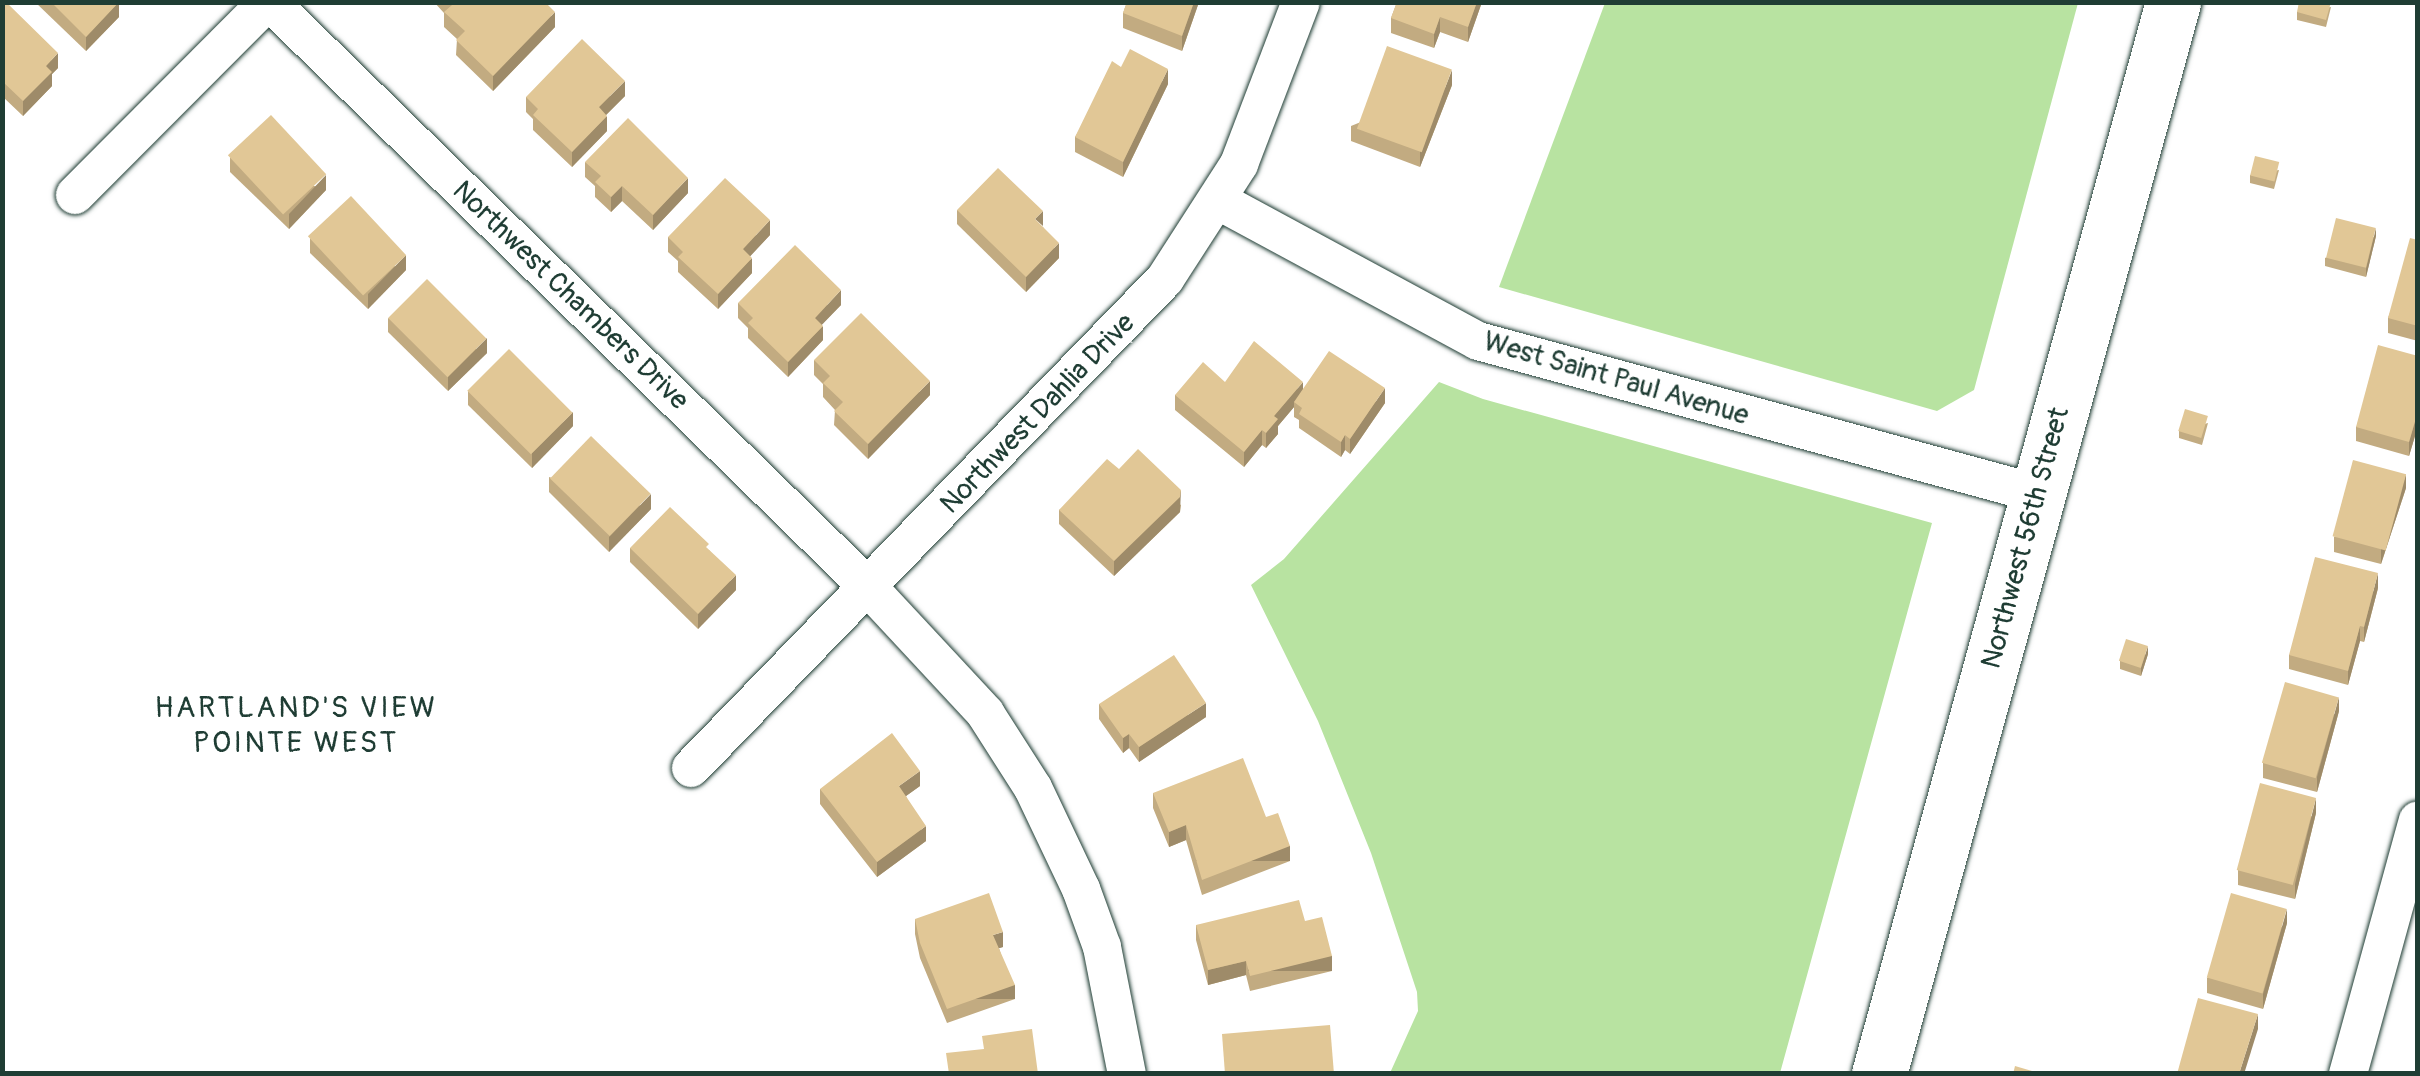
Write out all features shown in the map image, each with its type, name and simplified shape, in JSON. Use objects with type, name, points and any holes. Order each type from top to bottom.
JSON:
[{"type":"main road","name":"Northwest 56th Street","points":[[1879,1074],[2173,2]]},
{"type":"street","points":[[75,195],[269,2]]},
{"type":"street","name":"Northwest Chambers Drive","points":[[269,2],[870,588],[985,713],[1047,813],[1102,947],[1128,1074]]},
{"type":"street","name":"Northwest Dahlia Drive","points":[[692,768],[1137,312],[1218,201],[1258,118],[1301,2]]},
{"type":"street","name":"West Saint Paul Avenue","points":[[1218,201],[1478,341],[2038,494]]},
{"type":"street","points":[[2348,1074],[2418,820]]},
{"type":"green space","points":[[1605,3],[2078,3],[1974,390],[1937,411],[1499,287]]},
{"type":"green space","points":[[1439,382],[1483,399],[1932,523],[1780,1073],[1390,1073],[1418,1011],[1417,992],[1371,853],[1318,721],[1251,585],[1284,559]]},
{"type":"building","points":[[2,2],[58,53],[46,66],[52,72],[23,101],[2,81]]},
{"type":"building","points":[[51,2],[119,2],[86,37]]},
{"type":"building","points":[[449,2],[545,2],[555,12],[493,76],[456,40],[465,31],[444,12],[452,5]]},
{"type":"building","points":[[1127,2],[1194,2],[1182,36],[1123,13]]},
{"type":"building","points":[[1397,2],[1477,2],[1468,27],[1440,17],[1434,34],[1391,18]]},
{"type":"building","points":[[2299,2],[2331,2],[2326,20],[2297,12]]},
{"type":"building","points":[[582,39],[625,81],[599,107],[607,116],[572,152],[533,115],[538,109],[526,97]]},
{"type":"building","points":[[1387,46],[1452,70],[1422,152],[1357,129]]},
{"type":"building","points":[[1130,49],[1168,69],[1123,162],[1075,137],[1112,61],[1121,67]]},
{"type":"building","points":[[271,115],[326,174],[283,214],[228,155]]},
{"type":"building","points":[[628,118],[688,178],[653,215],[622,186],[611,197],[595,182],[601,176],[585,162]]},
{"type":"building","points":[[2255,156],[2279,162],[2274,181],[2250,175]]},
{"type":"building","points":[[998,168],[1043,211],[1035,219],[1059,243],[1026,277],[957,210]]},
{"type":"building","points":[[725,178],[770,220],[743,249],[752,258],[718,294],[678,257],[683,252],[668,237]]},
{"type":"building","points":[[351,196],[406,255],[363,295],[308,236]]},
{"type":"building","points":[[2336,218],[2376,228],[2366,268],[2326,258]]},
{"type":"building","points":[[2410,238],[2418,240],[2418,326],[2388,318]]},
{"type":"building","points":[[795,245],[841,290],[815,318],[823,326],[788,362],[748,323],[753,318],[738,303]]},
{"type":"building","points":[[427,279],[486,338],[448,377],[388,318]]},
{"type":"building","points":[[861,313],[930,381],[868,444],[834,411],[843,402],[823,383],[830,376],[814,360]]},
{"type":"building","points":[[1254,341],[1303,382],[1274,416],[1278,419],[1266,433],[1262,430],[1244,452],[1175,395],[1203,362],[1225,382]]},
{"type":"building","points":[[2378,345],[2418,356],[2418,411],[2409,442],[2356,427]]},
{"type":"building","points":[[509,349],[573,413],[531,454],[467,391]]},
{"type":"building","points":[[1329,351],[1385,388],[1350,439],[1345,435],[1341,442],[1299,414],[1302,408],[1294,402]]},
{"type":"building","points":[[2185,409],[2208,416],[2201,438],[2178,431]]},
{"type":"building","points":[[591,436],[651,494],[610,536],[550,478]]},
{"type":"building","points":[[1138,449],[1181,490],[1180,497],[1114,561],[1059,510],[1107,459],[1119,469]]},
{"type":"building","points":[[2353,460],[2406,474],[2386,551],[2333,536]]},
{"type":"building","points":[[670,507],[736,575],[698,614],[630,548]]},
{"type":"building","points":[[2315,557],[2378,573],[2348,671],[2289,655]]},
{"type":"building","points":[[2126,639],[2148,646],[2141,668],[2119,661]]},
{"type":"building","points":[[1174,655],[1206,703],[1139,747],[1129,734],[1123,738],[1099,704]]},
{"type":"building","points":[[2285,682],[2339,697],[2316,778],[2262,763]]},
{"type":"building","points":[[892,733],[920,771],[899,786],[926,826],[877,862],[820,789]]},
{"type":"building","points":[[1243,758],[1266,817],[1278,813],[1290,846],[1202,880],[1186,825],[1169,832],[1153,793]]},
{"type":"building","points":[[2260,783],[2316,798],[2293,885],[2237,870]]},
{"type":"building","points":[[989,893],[1003,932],[993,935],[1015,985],[947,1009],[920,943],[915,919]]},
{"type":"building","points":[[2231,893],[2287,909],[2262,994],[2207,978]]},
{"type":"building","points":[[1299,900],[1305,921],[1322,917],[1332,956],[1250,976],[1246,961],[1208,970],[1196,925]]},
{"type":"building","points":[[2198,998],[2258,1014],[2239,1074],[2177,1074]]},
{"type":"building","points":[[1330,1025],[1334,1074],[1225,1074],[1222,1034]]},
{"type":"building","points":[[1032,1029],[1038,1074],[949,1074],[946,1053],[984,1049],[982,1036]]},
{"type":"building","points":[[2015,1066],[2032,1071],[2032,1074],[2013,1074]]},
{"type":"district","name":"HARTLAND'S VIEW POINTE WEST","points":[[296,725]]}]
